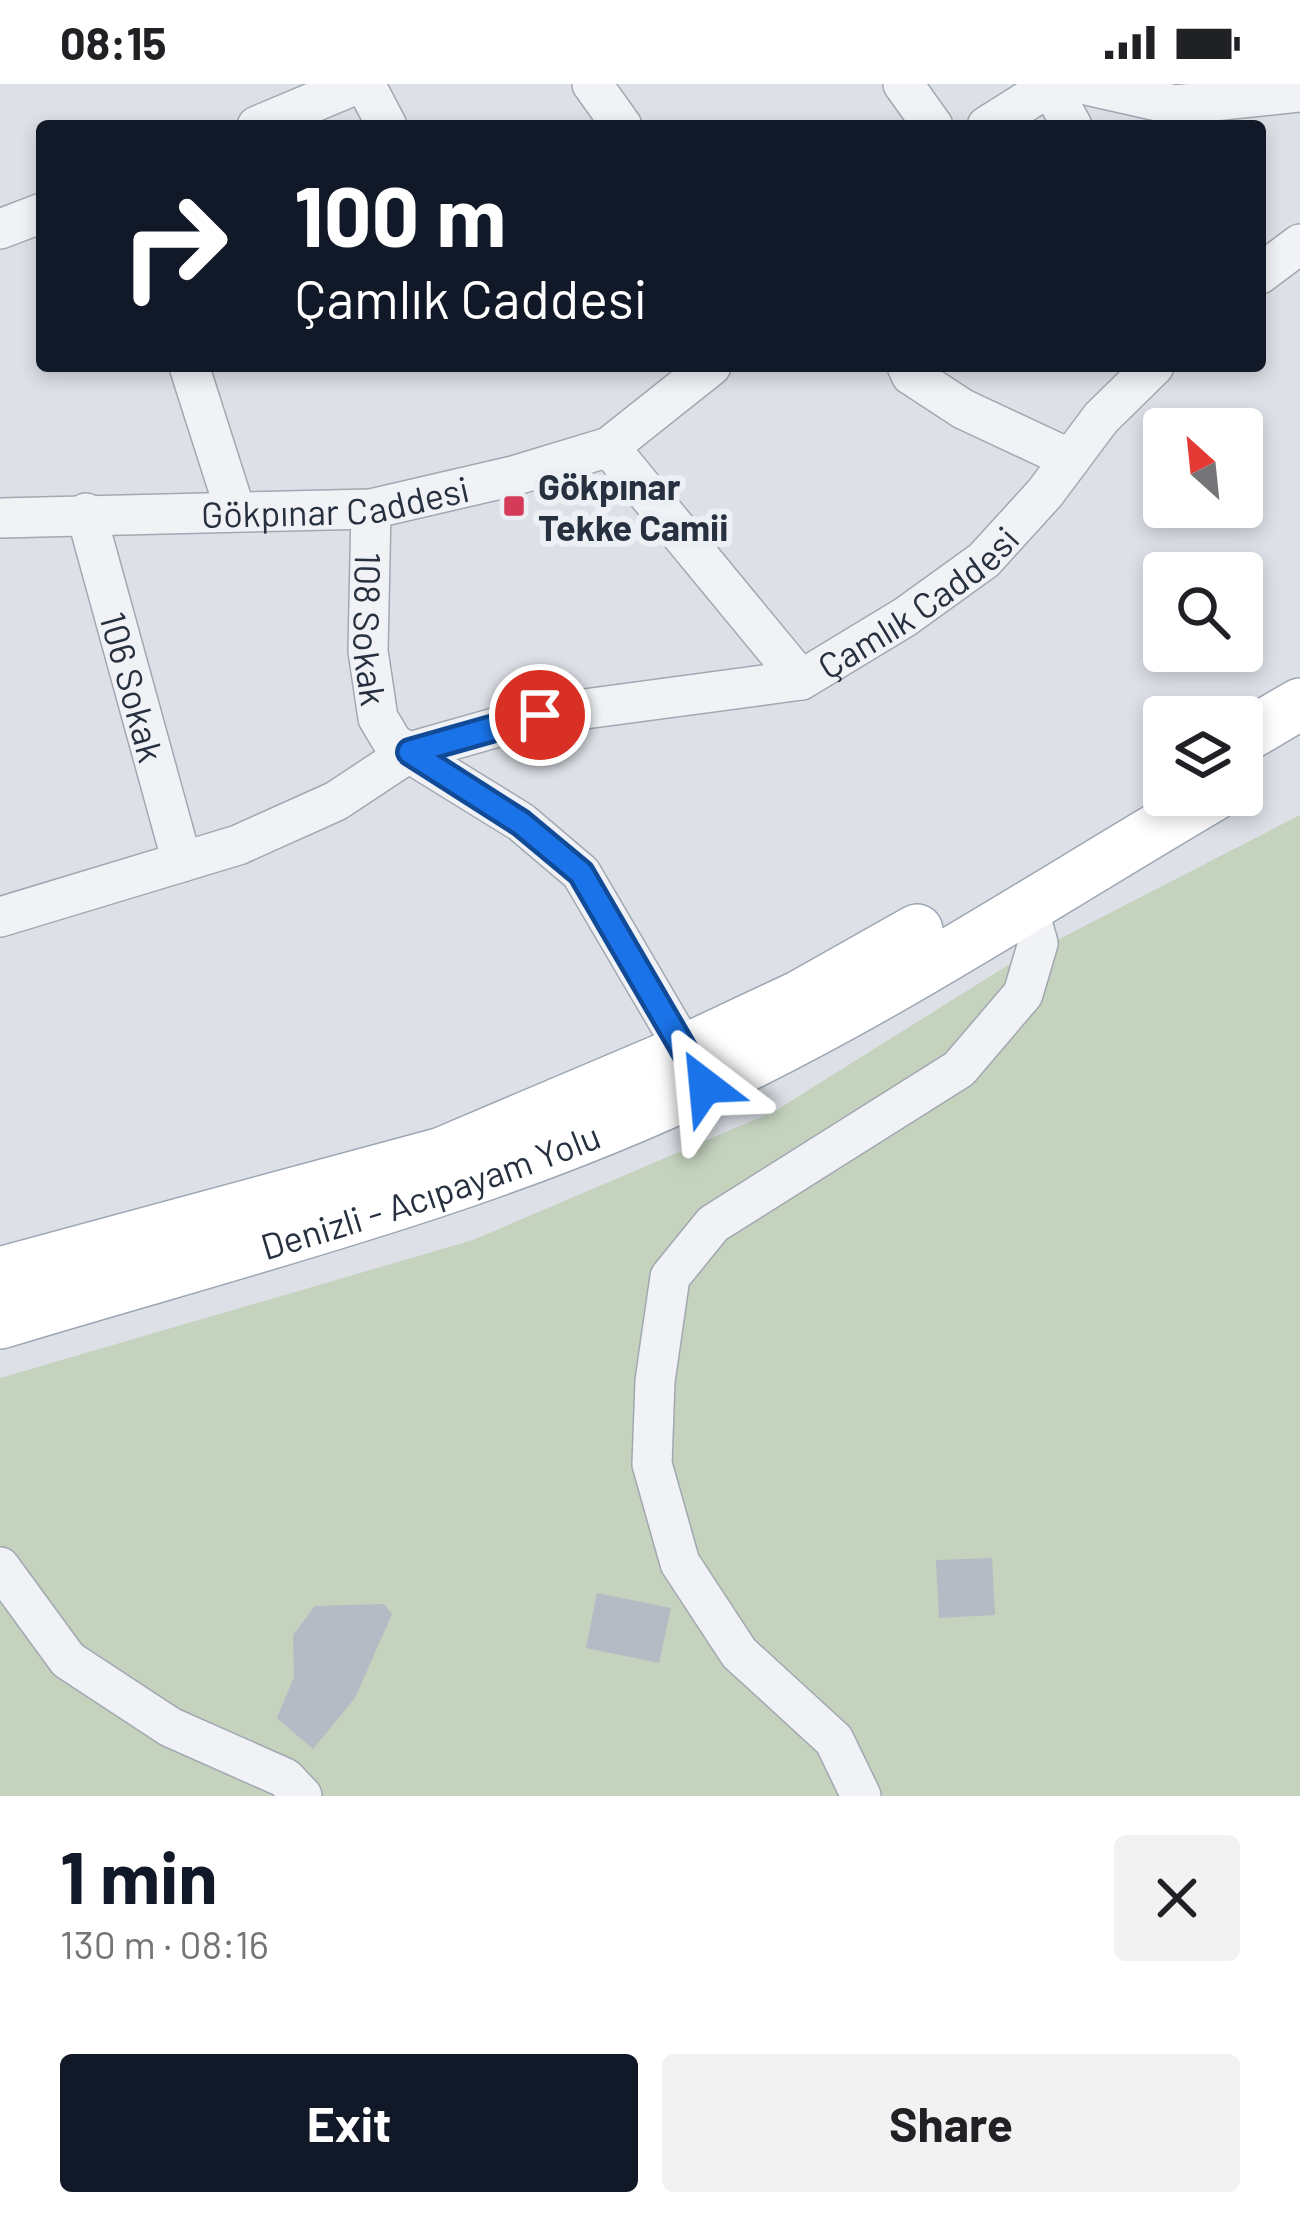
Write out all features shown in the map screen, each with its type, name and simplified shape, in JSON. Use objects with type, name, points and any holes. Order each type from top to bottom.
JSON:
[{"type":"main road","points":[[1263,726],[1300,704]]},
{"type":"main road","points":[[1263,766],[1300,745]]},
{"type":"main road","name":"Denizli - Acıpayam Yolu","points":[[0,1323],[455,1186],[695,1068],[800,996],[1143,797]]},
{"type":"main road","name":"Denizli - Acıpayam Yolu","points":[[0,1273],[442,1153],[820,1027],[1178,816]]},
{"type":"street","points":[[272,120],[361,84],[383,120]]},
{"type":"street","points":[[592,84],[615,120]]},
{"type":"street","points":[[903,84],[929,120]]},
{"type":"street","points":[[1061,85],[1070,120]]},
{"type":"street","points":[[998,120],[1061,85],[1175,105],[1300,92]]},
{"type":"street","points":[[0,230],[36,215]]},
{"type":"street","points":[[1266,270],[1300,244]]},
{"type":"street","points":[[191,372],[235,510]]},
{"type":"street","name":"Gökpınar Caddesi","points":[[1,509],[86,513],[371,508],[513,476],[609,447],[703,372]]},
{"type":"street","points":[[910,372],[963,409],[1070,459]]},
{"type":"street","name":"Çamlık Caddesi","points":[[0,917],[238,845],[336,801],[410,752],[540,715],[801,680],[905,617],[983,560],[1101,418],[1148,372]]},
{"type":"street","points":[[609,447],[801,680]]},
{"type":"street","name":"108 Sokak","points":[[371,508],[368,651],[378,718],[393,743],[521,823],[581,873],[695,1068]]},
{"type":"street","name":"106 Sokak","points":[[86,513],[182,862]]},
{"type":"street","points":[[861,1796],[834,1740],[740,1653],[680,1563],[652,1464],[655,1381],[670,1277],[713,1225],[959,1070],[1023,994],[1038,943],[1027,904]]},
{"type":"street","points":[[0,1567],[68,1660],[170,1727],[284,1778],[302,1796]]},
{"type":"green space","points":[[1300,815],[1300,1796],[0,1796],[0,1378],[473,1240],[775,1111],[1005,967]]},
{"type":"building","points":[[992,1558],[995,1615],[939,1618],[936,1560]]},
{"type":"building","points":[[597,1593],[671,1608],[659,1663],[586,1648]]},
{"type":"building","points":[[384,1604],[392,1614],[355,1698],[313,1749],[277,1718],[294,1677],[293,1635],[315,1606]]},
{"type":"place","name":"Gökpınar Tekke Camii","points":[[514,506]]},
{"type":"route","points":[[540,715],[410,752],[521,823],[581,873],[705,1086]]}]
